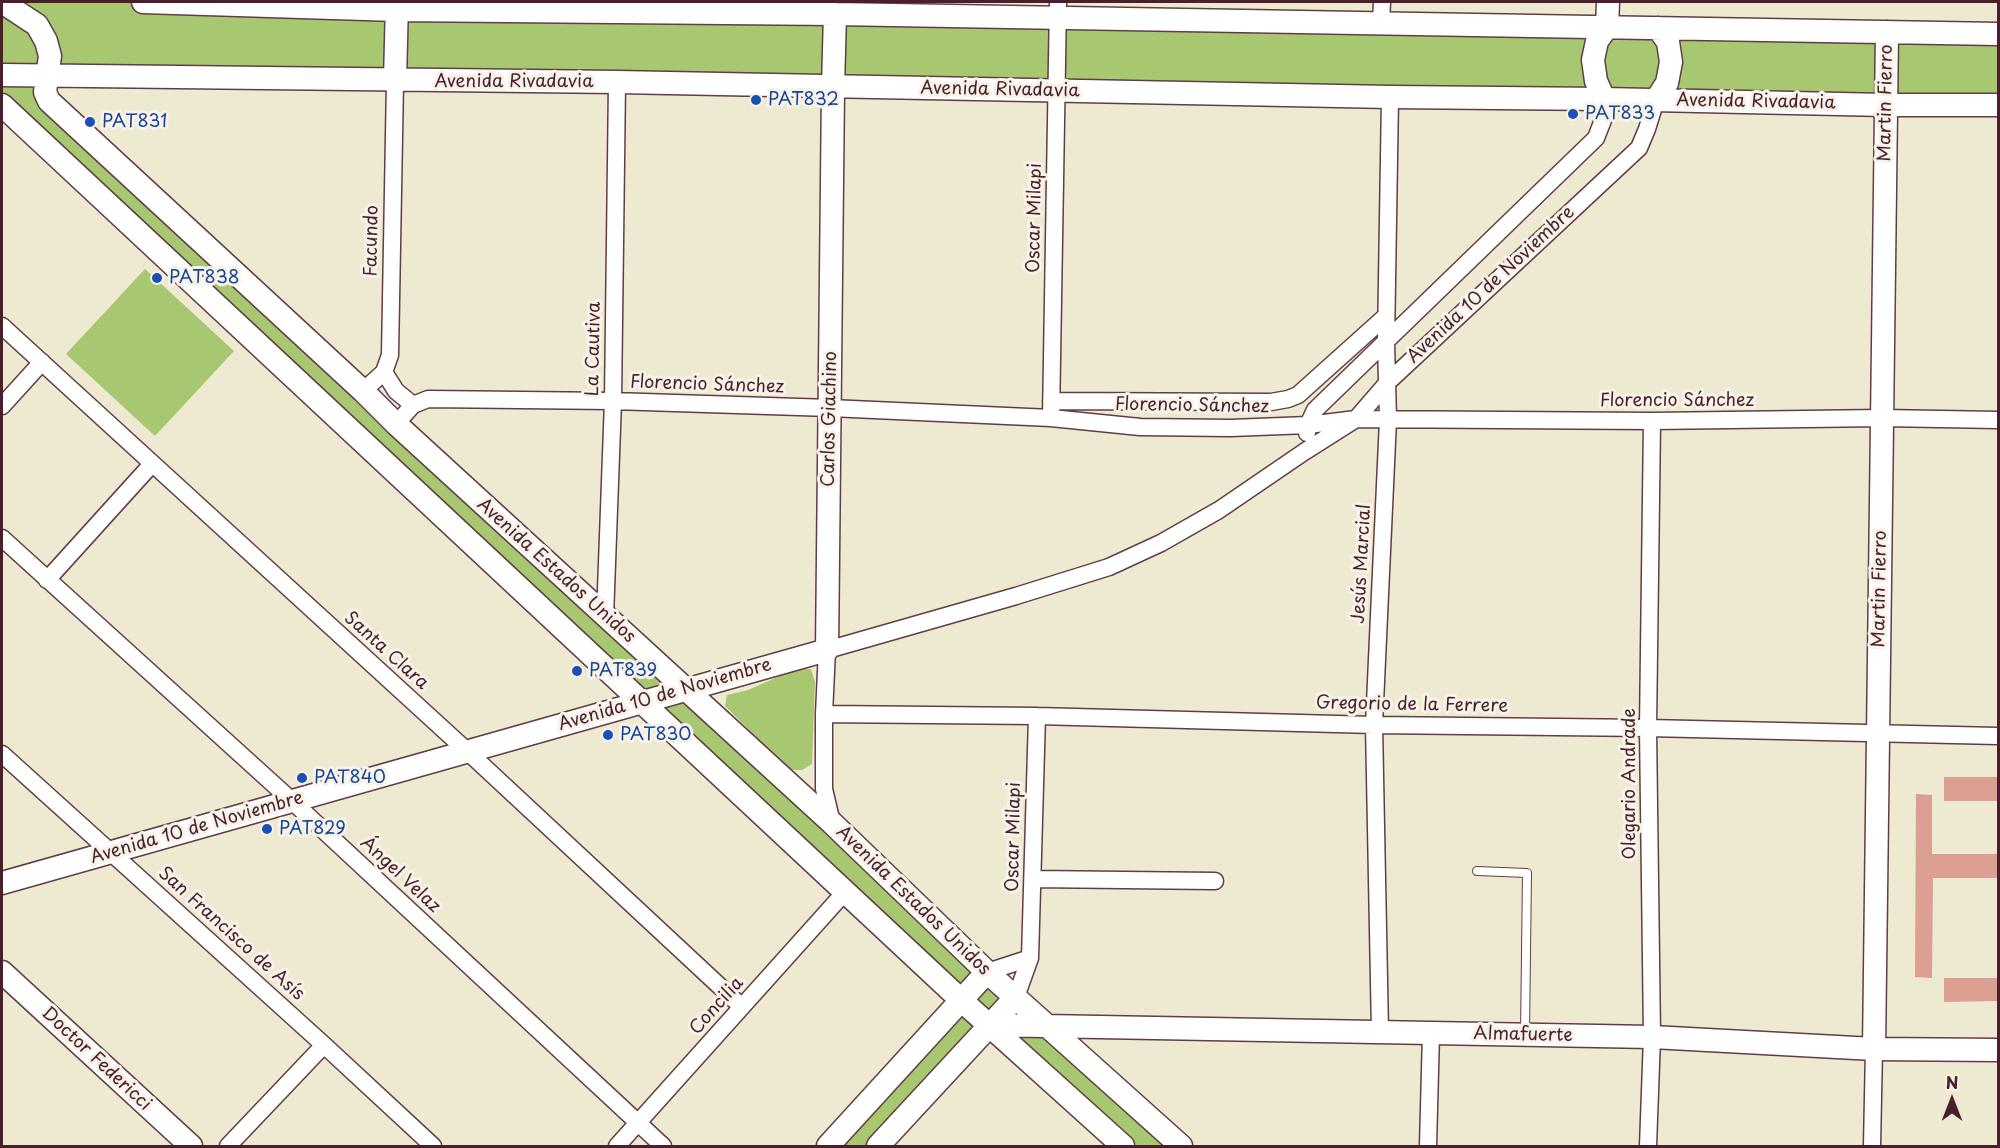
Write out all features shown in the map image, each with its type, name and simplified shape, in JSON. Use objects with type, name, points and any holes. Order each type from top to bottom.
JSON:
[{"type":"main road","name":"Avenida Estados Unidos","points":[[2,2],[37,25],[46,41],[50,56],[45,92],[49,101],[396,424],[606,617],[687,688],[987,972],[1182,1146]]},
{"type":"main road","points":[[143,2],[397,6],[1382,12],[1608,27],[1998,34]]},
{"type":"main road","points":[[1604,99],[1596,81],[1593,60],[1598,41],[1608,27],[1608,2]]},
{"type":"main road","points":[[395,81],[397,6]]},
{"type":"main road","name":"Carlos Giachino","points":[[827,650],[833,87],[836,8]]},
{"type":"main road","points":[[1656,100],[1667,83],[1671,62],[1668,42],[1658,28]]},
{"type":"main road","name":"Martin Fierro","points":[[1874,1048],[1887,32]]},
{"type":"main road","name":"Avenida Rivadavia","points":[[2,75],[616,82],[1390,97],[1998,105]]},
{"type":"main road","name":"Avenida Estados Unidos","points":[[2,105],[961,1000],[1123,1146]]},
{"type":"main road","points":[[337,420],[363,391]]},
{"type":"main road","points":[[373,453],[396,424]]},
{"type":"main road","name":"Avenida 10 de Noviembre","points":[[2,884],[827,650]]},
{"type":"main road","name":"Doctor Federicci","points":[[2,972],[191,1146]]},
{"type":"main road","points":[[828,1146],[987,972]]},
{"type":"main road","points":[[889,1143],[989,1025],[1016,997]]},
{"type":"main road","name":"Almafuerte","points":[[989,1025],[1652,1037],[1874,1048],[1998,1050]]},
{"type":"street","name":"Oscar Milapi","points":[[1051,410],[1058,9]]},
{"type":"street","name":"Facundo","points":[[384,372],[390,355],[395,81]]},
{"type":"street","name":"La Cautiva","points":[[606,617],[613,401],[616,82]]},
{"type":"street","name":"Jesús Marcial","points":[[1380,1032],[1374,725],[1388,420],[1386,316],[1390,97]]},
{"type":"street","name":"Avenida 10 de Noviembre","points":[[1304,452],[1308,425],[1315,410],[1596,138],[1603,120],[1604,99]]},
{"type":"street","name":"Avenida 10 de Noviembre","points":[[827,650],[1109,567],[1161,543],[1219,510],[1356,419],[1388,382],[1639,148],[1656,100]]},
{"type":"street","points":[[1051,410],[1271,402],[1288,399],[1298,395],[1386,316]]},
{"type":"street","name":"Santa Clara","points":[[2,326],[467,751],[742,1007]]},
{"type":"street","points":[[2,405],[42,362]]},
{"type":"street","points":[[363,391],[384,372],[396,391],[413,405],[396,424]]},
{"type":"street","name":"Florencio Sánchez","points":[[413,405],[428,399],[613,401],[830,408],[1051,410],[1140,427],[1230,428],[1308,425],[1356,419],[1652,421],[1882,418],[1998,420]]},
{"type":"street","name":"Olegario Andrade","points":[[1648,1146],[1652,1037],[1648,728],[1652,421]]},
{"type":"street","points":[[47,580],[152,464]]},
{"type":"street","name":"Ángel Velaz","points":[[2,538],[292,801],[663,1146]]},
{"type":"street","name":"Carlos Giachino","points":[[827,650],[824,789],[832,823]]},
{"type":"street","name":"Gregorio de la Ferrere","points":[[824,714],[1037,716],[1374,725],[1648,728],[1998,736]]},
{"type":"street","name":"Oscar Milapi","points":[[1016,997],[1030,958],[1037,716]]},
{"type":"street","name":"San Francisco de Asís","points":[[2,754],[433,1146]]},
{"type":"street","points":[[1033,879],[1215,881]]},
{"type":"street","name":"Concilia","points":[[617,1146],[845,892]]},
{"type":"street","points":[[987,972],[1030,958]]},
{"type":"street","points":[[1428,1146],[1431,1033]]},
{"type":"street","points":[[228,1146],[324,1045]]},
{"type":"street","name":"Martin Fierro","points":[[1872,1146],[1874,1048]]},
{"type":"lane","points":[[1477,871],[1527,873],[1525,1035]]},
{"type":"green space","points":[[2,2],[143,2],[1998,34],[1998,105],[47,76],[45,92],[1181,1146],[1123,1146],[989,1026],[878,1146],[828,1146],[961,1000],[2,105]]},
{"type":"green space","points":[[145,269],[234,351],[155,436],[66,354]]},
{"type":"green space","points":[[796,669],[811,669],[815,682],[812,764],[802,770],[789,770],[725,706],[727,695],[748,690]]},
{"type":"building","points":[[1944,777],[1998,777],[1998,801],[1944,801]]},
{"type":"building","points":[[1916,794],[1932,795],[1932,854],[1998,854],[1998,878],[1933,878],[1932,978],[1915,977]]},
{"type":"building","points":[[1944,978],[1998,978],[1998,1001],[1944,1002]]},
{"type":"place","name":"PAT832","points":[[756,100]]},
{"type":"place","name":"PAT833","points":[[1573,114]]},
{"type":"place","name":"PAT831","points":[[90,122]]},
{"type":"place","name":"PAT838","points":[[157,278]]},
{"type":"place","name":"PAT839","points":[[577,671]]},
{"type":"place","name":"PAT830","points":[[608,735]]},
{"type":"place","name":"PAT840","points":[[302,778]]},
{"type":"place","name":"PAT829","points":[[267,829]]}]
